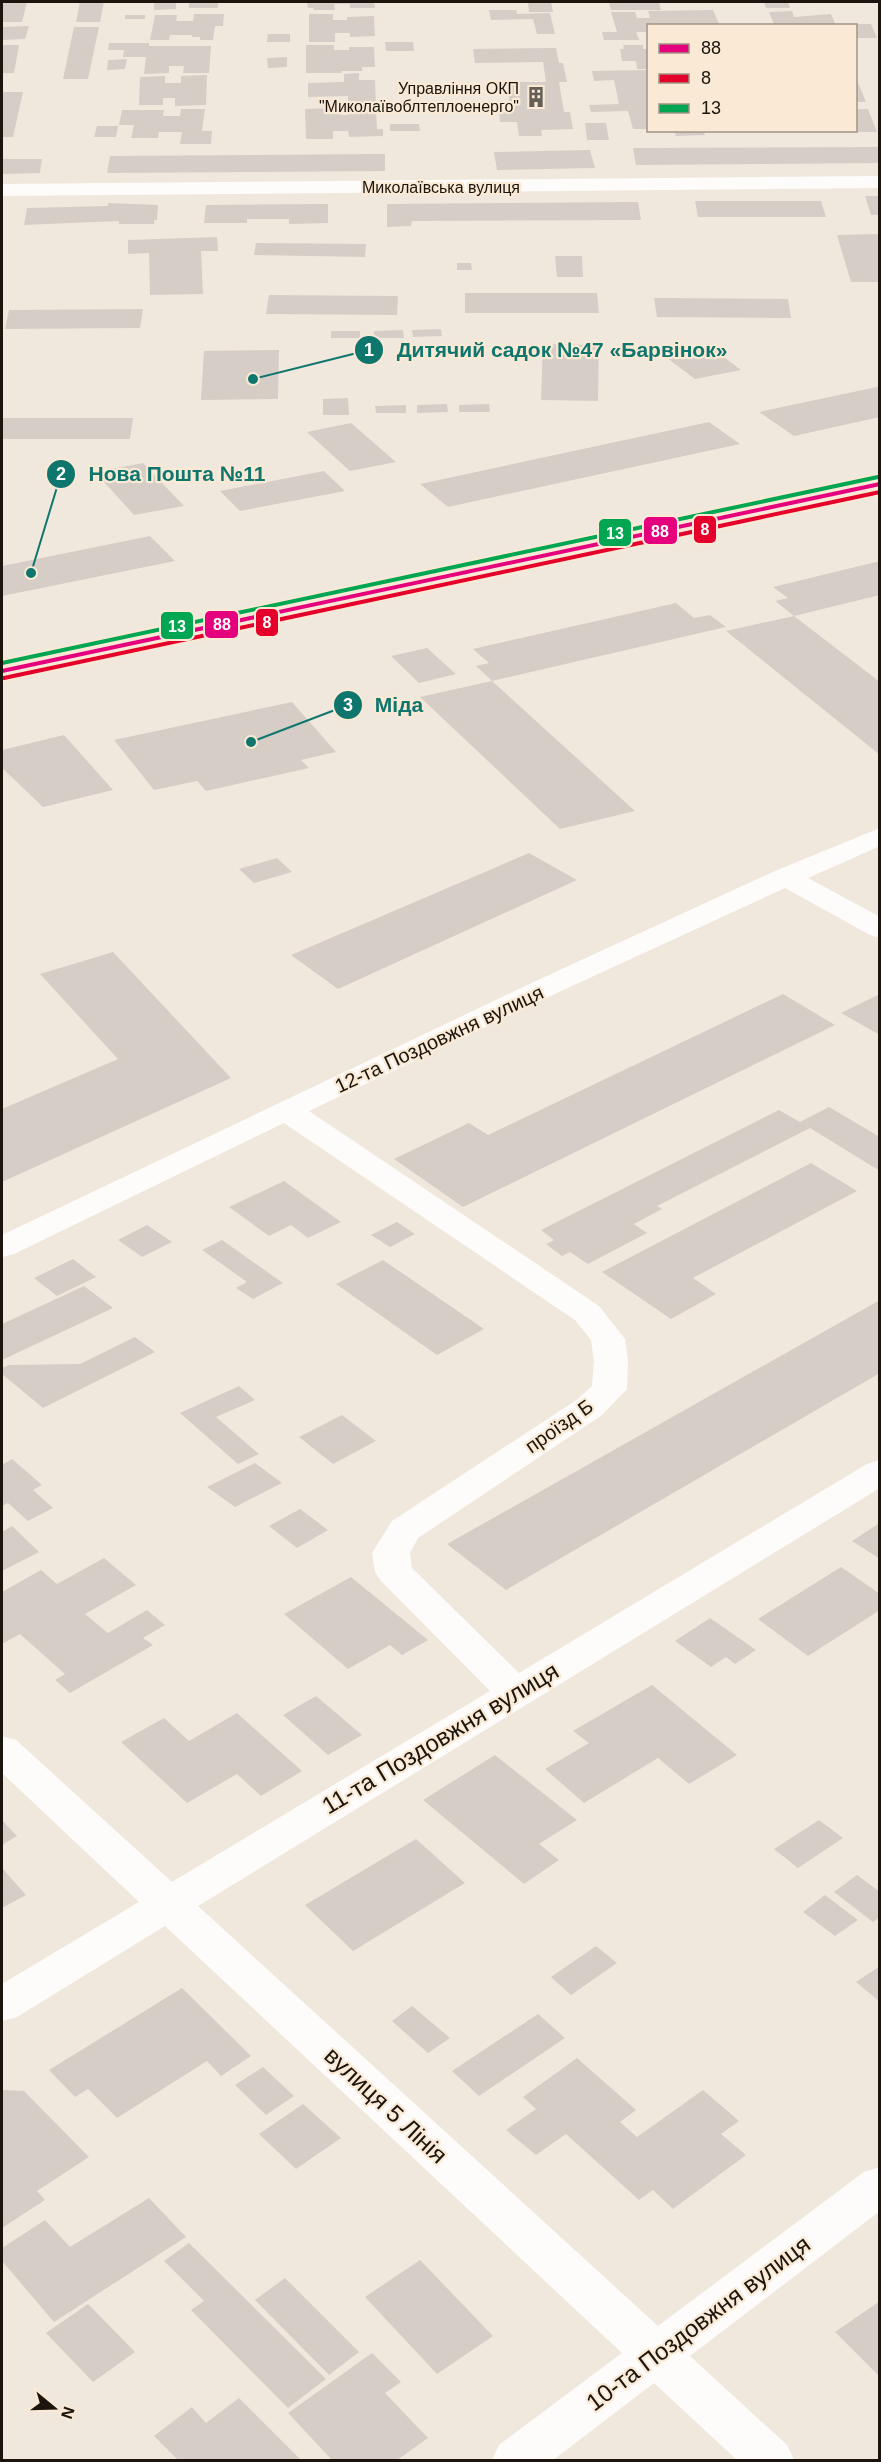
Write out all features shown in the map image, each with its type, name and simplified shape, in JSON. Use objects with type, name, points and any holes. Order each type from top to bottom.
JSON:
[{"type":"street","name":"Миколаївська вулиця","points":[[2,190],[879,182]]},
{"type":"street","points":[[2,671],[879,484]]},
{"type":"street","name":"12-та Поздовжня вулиця","points":[[2,1247],[285,1110],[785,877],[879,836]]},
{"type":"street","points":[[785,877],[879,929]]},
{"type":"street","name":"проїзд Б","points":[[285,1110],[587,1312],[608,1339],[611,1370],[609,1389],[603,1395],[590,1407],[405,1530],[391,1553],[394,1572],[514,1692]]},
{"type":"street","name":"11-та Поздовжня вулиця","points":[[2,2005],[879,1472]]},
{"type":"street","name":"вулиця 5 Лінія","points":[[2,1750],[770,2460]]},
{"type":"street","name":"10-та Поздовжня вулиця","points":[[516,2460],[657,2356],[879,2185]]},
{"type":"building","points":[[2,2],[27,2],[22,22],[2,22]]},
{"type":"building","points":[[80,2],[104,2],[100,22],[76,22]]},
{"type":"building","points":[[154,2],[176,2],[176,9],[154,10]]},
{"type":"building","points":[[189,2],[218,2],[218,8],[189,8]]},
{"type":"building","points":[[307,2],[374,2],[375,8],[350,8],[350,4],[334,4],[335,10],[314,10],[308,8]]},
{"type":"building","points":[[528,2],[551,2],[553,12],[529,12]]},
{"type":"building","points":[[609,2],[659,2],[661,10],[611,10]]},
{"type":"building","points":[[764,2],[788,2],[790,8],[766,8]]},
{"type":"building","points":[[489,10],[516,10],[517,14],[550,13],[555,34],[537,34],[533,19],[491,20]]},
{"type":"building","points":[[713,10],[719,24],[647,24],[647,32],[636,32],[639,40],[604,40],[602,32],[617,32],[611,12],[635,12],[637,18],[650,18],[648,11]]},
{"type":"building","points":[[792,11],[794,17],[831,14],[835,24],[774,24],[769,12]]},
{"type":"building","points":[[194,14],[224,14],[223,26],[215,26],[213,40],[200,40],[200,37],[192,37],[192,35],[170,35],[169,40],[150,40],[155,15],[177,15],[176,21],[193,21]]},
{"type":"building","points":[[309,14],[333,14],[333,20],[374,16],[375,36],[350,37],[350,33],[335,33],[335,42],[309,42]]},
{"type":"building","points":[[125,15],[145,15],[145,19],[125,19]]},
{"type":"building","points":[[857,24],[871,24],[877,38],[857,38]]},
{"type":"building","points":[[29,26],[25,39],[2,40],[2,27]]},
{"type":"building","points":[[74,27],[99,27],[88,79],[63,79]]},
{"type":"building","points":[[268,34],[290,34],[290,42],[267,42]]},
{"type":"building","points":[[385,42],[413,42],[414,51],[386,51]]},
{"type":"building","points":[[109,43],[149,43],[149,46],[211,46],[209,73],[183,73],[184,66],[169,66],[169,73],[144,74],[146,57],[123,57],[124,50],[108,50]]},
{"type":"building","points":[[2,45],[19,45],[14,73],[2,73]]},
{"type":"building","points":[[306,45],[334,45],[334,50],[349,50],[349,47],[374,47],[375,67],[362,67],[362,71],[341,71],[342,73],[306,73]]},
{"type":"building","points":[[623,45],[643,45],[643,49],[647,49],[647,69],[637,69],[636,61],[622,61],[620,49],[624,49]]},
{"type":"building","points":[[556,48],[559,63],[563,63],[567,82],[559,82],[564,112],[570,112],[573,129],[541,130],[542,136],[519,136],[517,122],[500,122],[499,112],[511,112],[507,82],[546,82],[543,62],[475,63],[473,49]]},
{"type":"building","points":[[287,57],[287,67],[268,68],[267,58]]},
{"type":"building","points":[[127,59],[125,69],[107,70],[108,60]]},
{"type":"building","points":[[647,70],[647,129],[633,129],[628,111],[591,112],[589,105],[619,104],[614,80],[594,81],[592,71]]},
{"type":"building","points":[[359,73],[359,80],[375,80],[376,104],[348,105],[348,96],[308,97],[308,83],[344,82],[344,74]]},
{"type":"building","points":[[207,75],[206,105],[175,106],[175,98],[163,98],[163,105],[139,105],[140,77],[165,76],[165,83],[181,83],[181,76]]},
{"type":"building","points":[[857,80],[866,102],[857,102]]},
{"type":"building","points":[[2,92],[23,92],[13,137],[2,137]]},
{"type":"building","points":[[341,108],[341,115],[348,115],[348,108],[376,108],[377,129],[383,129],[383,136],[349,137],[348,131],[333,131],[333,139],[306,139],[305,109]]},
{"type":"building","points":[[181,109],[205,109],[202,131],[212,131],[211,144],[180,144],[182,132],[159,132],[158,138],[131,138],[134,125],[119,125],[122,110],[164,110],[163,116],[180,116]]},
{"type":"building","points":[[857,109],[868,109],[877,132],[857,132]]},
{"type":"building","points":[[585,123],[606,123],[609,140],[587,140]]},
{"type":"building","points":[[390,124],[419,124],[420,131],[390,131]]},
{"type":"building","points":[[97,126],[118,126],[116,137],[94,137]]},
{"type":"building","points":[[675,132],[704,132],[705,135],[676,136]]},
{"type":"building","points":[[880,147],[880,163],[636,165],[633,148]]},
{"type":"building","points":[[590,150],[595,168],[497,170],[494,152]]},
{"type":"building","points":[[385,154],[385,171],[107,173],[110,156]]},
{"type":"building","points":[[2,159],[42,159],[40,173],[2,174]]},
{"type":"building","points":[[865,196],[880,196],[880,215],[871,215]]},
{"type":"building","points":[[695,201],[821,201],[826,217],[698,217]]},
{"type":"building","points":[[638,202],[641,220],[412,221],[411,226],[387,227],[387,204]]},
{"type":"building","points":[[108,203],[158,205],[157,220],[154,220],[154,224],[119,224],[119,221],[24,225],[27,208],[108,206]]},
{"type":"building","points":[[328,204],[328,223],[289,224],[289,219],[247,219],[247,223],[204,223],[206,205]]},
{"type":"building","points":[[880,234],[880,282],[851,282],[837,235]]},
{"type":"building","points":[[217,237],[218,251],[201,251],[203,294],[150,295],[149,253],[128,254],[128,240]]},
{"type":"building","points":[[256,243],[366,244],[365,257],[254,255]]},
{"type":"building","points":[[555,256],[582,256],[583,277],[557,277]]},
{"type":"building","points":[[457,263],[471,263],[472,270],[457,270]]},
{"type":"building","points":[[465,293],[597,293],[599,313],[465,313]]},
{"type":"building","points":[[269,295],[398,296],[397,315],[266,314]]},
{"type":"building","points":[[654,298],[788,299],[791,318],[657,317]]},
{"type":"building","points":[[143,309],[140,328],[5,329],[9,310]]},
{"type":"building","points":[[441,329],[442,336],[413,337],[412,330]]},
{"type":"building","points":[[403,330],[404,338],[374,338],[374,331]]},
{"type":"building","points":[[331,331],[360,331],[360,338],[331,338]]},
{"type":"building","points":[[543,344],[599,345],[598,401],[541,400]]},
{"type":"building","points":[[709,346],[741,370],[695,379],[663,355]]},
{"type":"building","points":[[279,350],[278,399],[201,400],[204,351]]},
{"type":"building","points":[[880,388],[880,417],[794,436],[759,412]]},
{"type":"building","points":[[348,398],[349,415],[323,415],[323,399]]},
{"type":"building","points":[[447,404],[448,412],[417,413],[417,405]]},
{"type":"building","points":[[489,404],[490,412],[459,412],[459,405]]},
{"type":"building","points":[[406,405],[406,413],[376,413],[375,406]]},
{"type":"building","points":[[2,418],[133,418],[130,439],[2,439]]},
{"type":"building","points":[[709,422],[740,444],[448,507],[420,484]]},
{"type":"building","points":[[351,423],[396,462],[350,471],[307,432]]},
{"type":"building","points":[[143,463],[184,506],[134,515],[95,472]]},
{"type":"building","points":[[324,471],[345,491],[240,511],[220,491]]},
{"type":"building","points":[[150,536],[175,561],[2,596],[2,566]]},
{"type":"building","points":[[880,561],[880,595],[794,616],[775,601],[788,598],[773,587]]},
{"type":"building","points":[[676,603],[694,618],[710,615],[726,627],[492,681],[476,666],[489,663],[473,649]]},
{"type":"building","points":[[794,616],[880,682],[880,755],[726,631]]},
{"type":"building","points":[[427,648],[456,674],[419,683],[391,656]]},
{"type":"building","points":[[492,681],[635,811],[560,829],[420,697]]},
{"type":"building","points":[[292,702],[336,752],[301,760],[309,768],[206,791],[197,781],[154,790],[114,740]]},
{"type":"building","points":[[64,735],[113,790],[43,807],[2,768],[2,750]]},
{"type":"building","points":[[529,853],[577,880],[338,989],[291,955]]},
{"type":"building","points":[[277,858],[292,872],[254,883],[239,869]]},
{"type":"building","points":[[113,952],[231,1078],[2,1182],[2,1109],[118,1059],[40,974]]},
{"type":"building","points":[[783,994],[835,1025],[463,1207],[394,1159],[469,1123],[488,1135]]},
{"type":"building","points":[[880,994],[880,1035],[841,1013]]},
{"type":"building","points":[[829,1107],[880,1137],[880,1171],[810,1128],[657,1206],[662,1209],[634,1224],[647,1233],[588,1264],[570,1252],[562,1256],[546,1244],[554,1240],[541,1230],[779,1110],[800,1122]]},
{"type":"building","points":[[811,1163],[857,1191],[693,1278],[716,1294],[671,1319],[602,1272]]},
{"type":"building","points":[[284,1181],[341,1222],[308,1238],[291,1225],[269,1236],[229,1207]]},
{"type":"building","points":[[397,1222],[415,1234],[390,1247],[371,1235]]},
{"type":"building","points":[[147,1225],[172,1242],[142,1257],[118,1240]]},
{"type":"building","points":[[222,1240],[283,1283],[253,1299],[236,1288],[247,1282],[202,1250]]},
{"type":"building","points":[[73,1259],[96,1277],[57,1296],[34,1278]]},
{"type":"building","points":[[383,1260],[484,1329],[437,1355],[336,1284]]},
{"type":"building","points":[[84,1286],[113,1308],[2,1360],[2,1324]]},
{"type":"building","points":[[880,1300],[880,1373],[506,1590],[447,1544]]},
{"type":"building","points":[[135,1337],[155,1352],[43,1408],[2,1374],[2,1368],[9,1365],[80,1364]]},
{"type":"building","points":[[239,1386],[255,1400],[216,1417],[259,1454],[238,1464],[180,1413]]},
{"type":"building","points":[[342,1415],[376,1441],[333,1464],[299,1437]]},
{"type":"building","points":[[12,1459],[42,1485],[33,1490],[53,1508],[28,1521],[8,1503],[2,1506],[2,1465]]},
{"type":"building","points":[[255,1463],[282,1483],[235,1507],[207,1487]]},
{"type":"building","points":[[300,1509],[328,1530],[297,1548],[269,1526]]},
{"type":"building","points":[[878,1524],[880,1525],[880,1559],[852,1541]]},
{"type":"building","points":[[12,1526],[39,1552],[2,1571],[2,1532]]},
{"type":"building","points":[[104,1558],[136,1585],[85,1614],[108,1633],[147,1610],[165,1625],[143,1638],[153,1645],[70,1693],[55,1680],[65,1674],[20,1634],[2,1644],[2,1592],[41,1570],[57,1584]]},
{"type":"building","points":[[841,1567],[880,1594],[880,1610],[808,1656],[758,1619]]},
{"type":"building","points":[[351,1577],[428,1640],[402,1655],[390,1645],[348,1669],[284,1614]]},
{"type":"building","points":[[710,1618],[756,1650],[735,1664],[726,1657],[711,1667],[675,1641]]},
{"type":"building","points":[[652,1685],[737,1755],[689,1784],[658,1758],[584,1803],[545,1769],[589,1743],[573,1731]]},
{"type":"building","points":[[316,1696],[362,1735],[328,1755],[283,1715]]},
{"type":"building","points":[[237,1713],[302,1771],[261,1796],[237,1774],[187,1803],[121,1742],[164,1718],[189,1741]]},
{"type":"building","points":[[495,1755],[577,1820],[539,1844],[559,1860],[524,1884],[423,1800]]},
{"type":"building","points":[[2,1820],[17,1836],[2,1845]]},
{"type":"building","points":[[819,1820],[843,1838],[798,1868],[774,1849]]},
{"type":"building","points":[[416,1839],[465,1883],[353,1951],[305,1905]]},
{"type":"building","points":[[2,1868],[26,1895],[2,1908]]},
{"type":"building","points":[[857,1875],[880,1892],[880,1917],[873,1922],[834,1892]]},
{"type":"building","points":[[825,1895],[858,1920],[835,1936],[803,1912]]},
{"type":"building","points":[[596,1946],[617,1963],[571,1995],[551,1977]]},
{"type":"building","points":[[880,1966],[880,2002],[856,1982]]},
{"type":"building","points":[[182,1988],[251,2056],[221,2076],[207,2061],[117,2118],[88,2089],[75,2097],[49,2070]]},
{"type":"building","points":[[412,2006],[450,2038],[428,2053],[392,2021]]},
{"type":"building","points":[[538,2014],[565,2038],[479,2096],[452,2071]]},
{"type":"building","points":[[577,2058],[636,2110],[620,2122],[637,2137],[703,2090],[739,2121],[721,2134],[746,2155],[673,2209],[653,2190],[639,2200],[566,2134],[536,2155],[506,2130],[536,2109],[523,2097]]},
{"type":"building","points":[[263,2067],[294,2096],[266,2115],[235,2085]]},
{"type":"building","points":[[2,2090],[24,2091],[89,2157],[37,2191],[45,2200],[2,2228]]},
{"type":"building","points":[[303,2104],[341,2138],[296,2169],[259,2134]]},
{"type":"building","points":[[149,2198],[186,2237],[54,2322],[2,2261],[2,2248],[45,2220],[70,2247]]},
{"type":"building","points":[[189,2243],[326,2379],[288,2408],[191,2310],[204,2301],[164,2261]]},
{"type":"building","points":[[420,2260],[493,2336],[437,2374],[365,2297]]},
{"type":"building","points":[[285,2278],[359,2352],[329,2375],[255,2300]]},
{"type":"building","points":[[880,2301],[880,2377],[835,2332]]},
{"type":"building","points":[[88,2304],[135,2352],[93,2382],[46,2333]]},
{"type":"building","points":[[372,2353],[401,2382],[385,2393],[428,2438],[397,2460],[332,2460],[288,2413]]},
{"type":"building","points":[[239,2398],[301,2460],[178,2460],[154,2436],[192,2407],[206,2423]]},
{"type":"transit line","name":"13","points":[[2,663],[878,477]]},
{"type":"transit line","name":"88","points":[[2,671],[880,484]]},
{"type":"transit line","name":"8","points":[[4,678],[880,492]]},
{"type":"place","name":"Управління ОКП \"Миколаївоблтеплоенерго\"","points":[[536,97]]},
{"type":"place","name":"Дитячий садок №47 «Барвінок»","points":[[253,379]]},
{"type":"place","name":"Нова Пошта №11","points":[[31,573]]},
{"type":"place","name":"Міда","points":[[251,742]]}]
